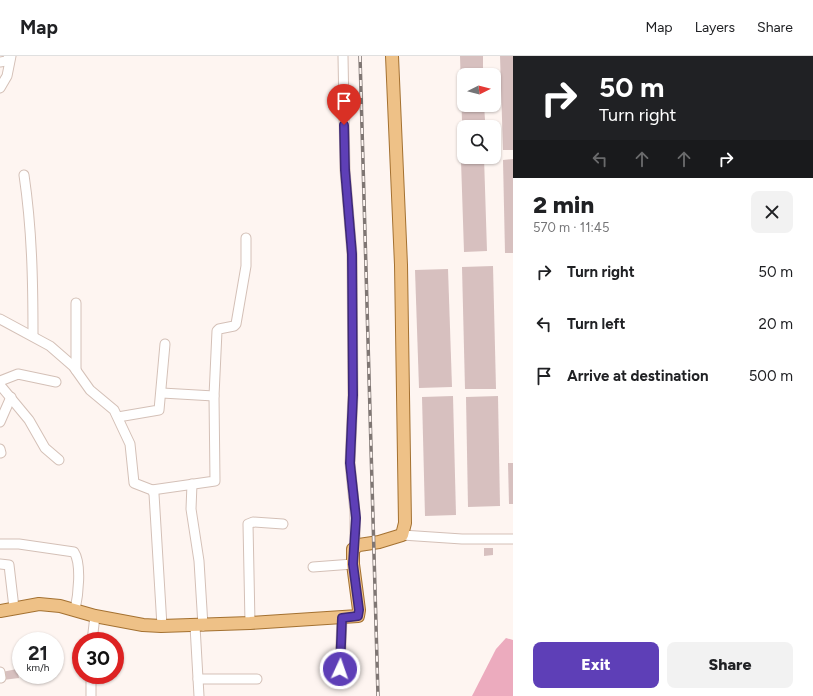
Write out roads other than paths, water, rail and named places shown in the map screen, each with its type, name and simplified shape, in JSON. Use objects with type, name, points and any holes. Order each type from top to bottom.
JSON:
[{"type":"main road","points":[[0,611],[39,604],[75,610],[95,616],[143,626],[199,626],[342,618],[355,617],[359,614],[353,564],[353,553],[355,547],[402,535],[406,517],[401,265],[392,56]]},
{"type":"street","points":[[0,62],[6,61],[10,56]]},
{"type":"street","points":[[0,88],[8,76],[10,56]]},
{"type":"street","points":[[343,56],[345,170],[352,254],[353,395],[350,456],[356,518],[355,547]]},
{"type":"street","points":[[24,175],[32,235],[33,336]]},
{"type":"street","points":[[0,319],[50,346],[76,370],[90,390],[111,407],[118,417],[131,448],[134,483],[152,490],[215,480],[214,396],[218,330],[234,326],[236,324],[246,266],[246,238]]},
{"type":"street","points":[[76,303],[76,370]]},
{"type":"street","points":[[118,417],[158,411],[161,406],[165,344]]},
{"type":"street","points":[[0,381],[18,374],[56,382]]},
{"type":"street","points":[[0,385],[32,423],[45,448],[59,460]]},
{"type":"street","points":[[162,393],[214,396]]},
{"type":"street","points":[[0,422],[11,397]]},
{"type":"street","points":[[192,484],[191,510],[199,561],[199,696]]},
{"type":"street","points":[[152,490],[154,496],[162,626]]},
{"type":"street","points":[[250,623],[248,524],[253,522],[283,524]]},
{"type":"street","points":[[402,535],[513,539]]},
{"type":"street","points":[[0,546],[26,544],[44,549],[67,550],[74,552],[77,558],[79,589],[75,610]]},
{"type":"street","points":[[0,564],[10,566],[14,608]]},
{"type":"street","points":[[312,567],[353,564]]},
{"type":"street","points":[[93,632],[95,616]]},
{"type":"street","points":[[340,669],[342,618]]},
{"type":"street","points":[[198,680],[257,679]]},
{"type":"street","points":[[91,684],[91,696]]},
{"type":"railway","points":[[360,56],[378,696]]}]
